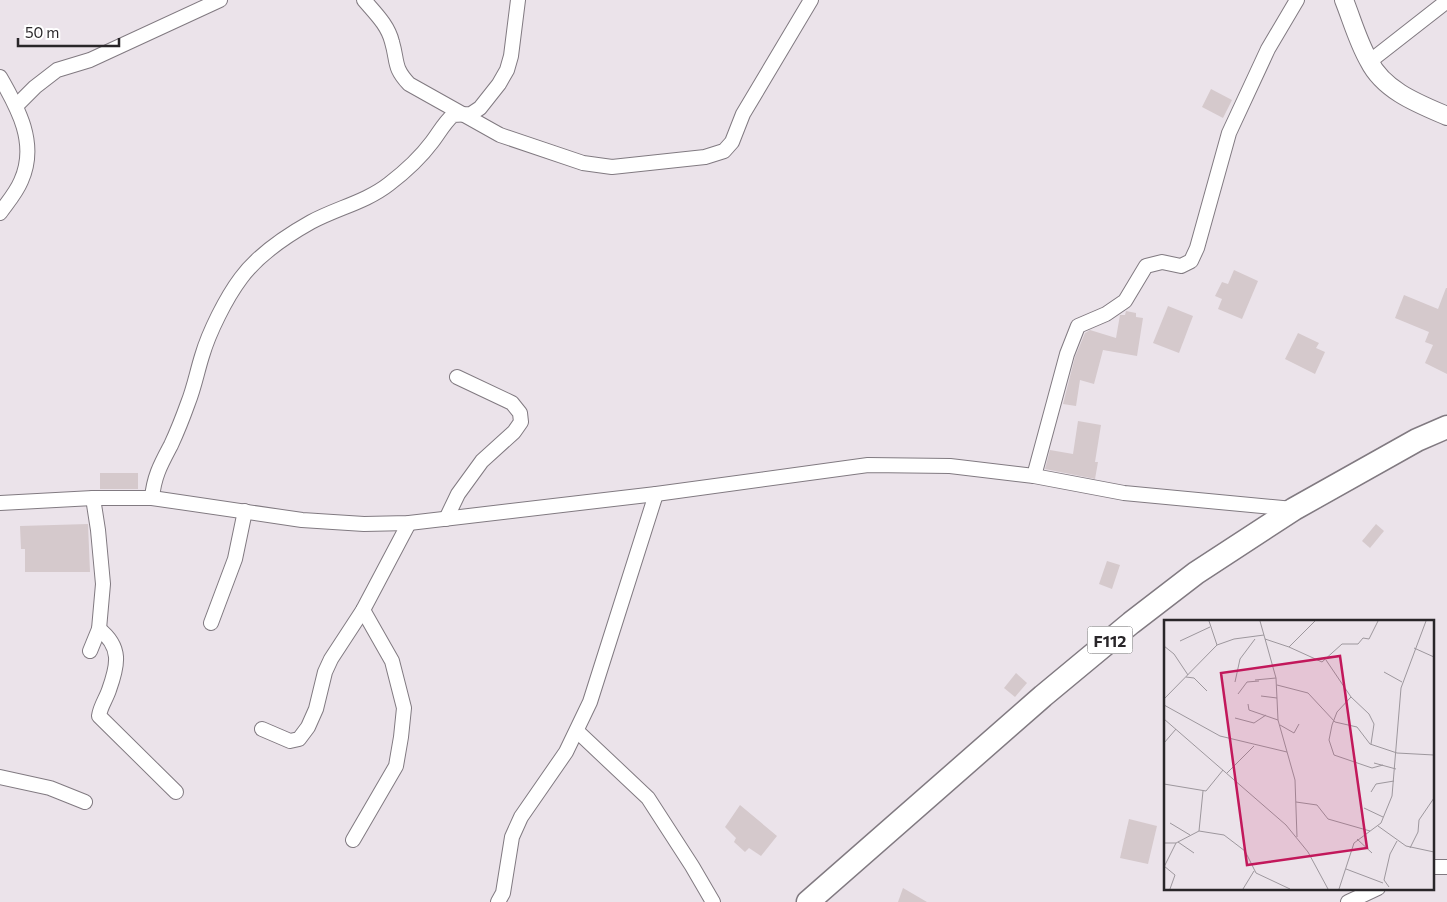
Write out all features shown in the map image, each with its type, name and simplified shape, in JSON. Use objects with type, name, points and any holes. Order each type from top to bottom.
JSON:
[{"type":"main road","name":"F112","points":[[808,902],[1015,721],[1131,623],[1196,573],[1294,510],[1417,440],[1447,427]]},
{"type":"street","points":[[17,105],[35,87],[57,70],[90,60],[220,0]]},
{"type":"street","points":[[364,0],[384,24],[392,41],[396,65],[400,74],[409,84],[500,135],[583,163],[612,167],[705,157],[724,151],[732,142],[743,114],[811,0]]},
{"type":"street","points":[[152,498],[154,480],[185,412],[193,391],[202,355],[217,320],[241,278],[259,259],[294,232],[337,209],[360,201],[387,186],[418,160],[452,114],[471,114],[480,108],[499,84],[507,70],[511,56],[518,0]]},
{"type":"street","points":[[1034,476],[1067,354],[1078,326],[1106,314],[1125,301],[1146,266],[1162,262],[1181,266],[1191,261],[1197,248],[1229,133],[1268,49],[1297,0]]},
{"type":"street","points":[[1344,0],[1369,62],[1380,77],[1396,91],[1420,105],[1447,116]]},
{"type":"street","points":[[1369,62],[1447,1]]},
{"type":"street","points":[[0,77],[17,105],[28,141],[26,163],[21,182],[0,214]]},
{"type":"street","points":[[446,519],[458,494],[482,461],[514,432],[520,422],[520,413],[512,403],[457,378]]},
{"type":"street","points":[[0,503],[93,498],[152,498],[302,520],[364,524],[409,523],[656,494],[868,465],[950,466],[1034,476],[1124,493],[1294,510]]},
{"type":"street","points":[[498,902],[503,893],[512,837],[521,817],[566,752],[590,702],[656,494]]},
{"type":"street","points":[[90,651],[99,629],[103,584],[93,498]]},
{"type":"street","points":[[211,624],[235,559],[245,511]]},
{"type":"street","points":[[262,729],[290,740],[299,739],[308,727],[316,709],[325,672],[331,659],[363,610],[409,523]]},
{"type":"street","points":[[353,840],[396,766],[404,708],[392,661],[363,610]]},
{"type":"street","points":[[99,629],[109,637],[114,645],[116,665],[99,716],[176,792]]},
{"type":"street","points":[[577,732],[648,798],[713,902]]},
{"type":"street","points":[[0,777],[50,788],[85,802]]},
{"type":"street","points":[[1434,867],[1447,867]]},
{"type":"street","points":[[1348,902],[1374,890]]},
{"type":"building","points":[[1211,89],[1232,100],[1223,118],[1202,107]]},
{"type":"building","points":[[1234,270],[1258,281],[1242,319],[1218,309],[1222,299],[1215,296],[1222,282],[1228,284]]},
{"type":"building","points":[[1446,288],[1447,374],[1425,363],[1433,345],[1425,342],[1429,332],[1395,318],[1404,295],[1438,309]]},
{"type":"building","points":[[1168,306],[1193,316],[1179,353],[1153,343]]},
{"type":"building","points":[[1126,311],[1136,313],[1136,317],[1143,318],[1137,356],[1103,350],[1094,384],[1080,380],[1076,406],[1063,404],[1075,357],[1085,333],[1090,330],[1116,338],[1120,315],[1125,315]]},
{"type":"building","points":[[1298,333],[1319,343],[1316,348],[1325,352],[1315,374],[1285,359]]},
{"type":"building","points":[[1078,421],[1101,425],[1095,462],[1098,462],[1095,479],[1045,469],[1050,450],[1073,454]]},
{"type":"building","points":[[100,473],[138,473],[138,489],[100,489]]},
{"type":"building","points":[[88,524],[90,572],[25,572],[25,549],[21,549],[20,526]]},
{"type":"building","points":[[1376,524],[1384,531],[1370,548],[1362,541]]},
{"type":"building","points":[[1107,561],[1120,565],[1112,589],[1099,584]]},
{"type":"building","points":[[1016,673],[1027,683],[1015,697],[1004,688]]},
{"type":"building","points":[[740,805],[777,836],[761,856],[749,848],[745,852],[734,842],[736,838],[725,827]]},
{"type":"building","points":[[1129,819],[1157,826],[1148,864],[1120,858]]},
{"type":"building","points":[[903,888],[927,902],[898,902]]}]
